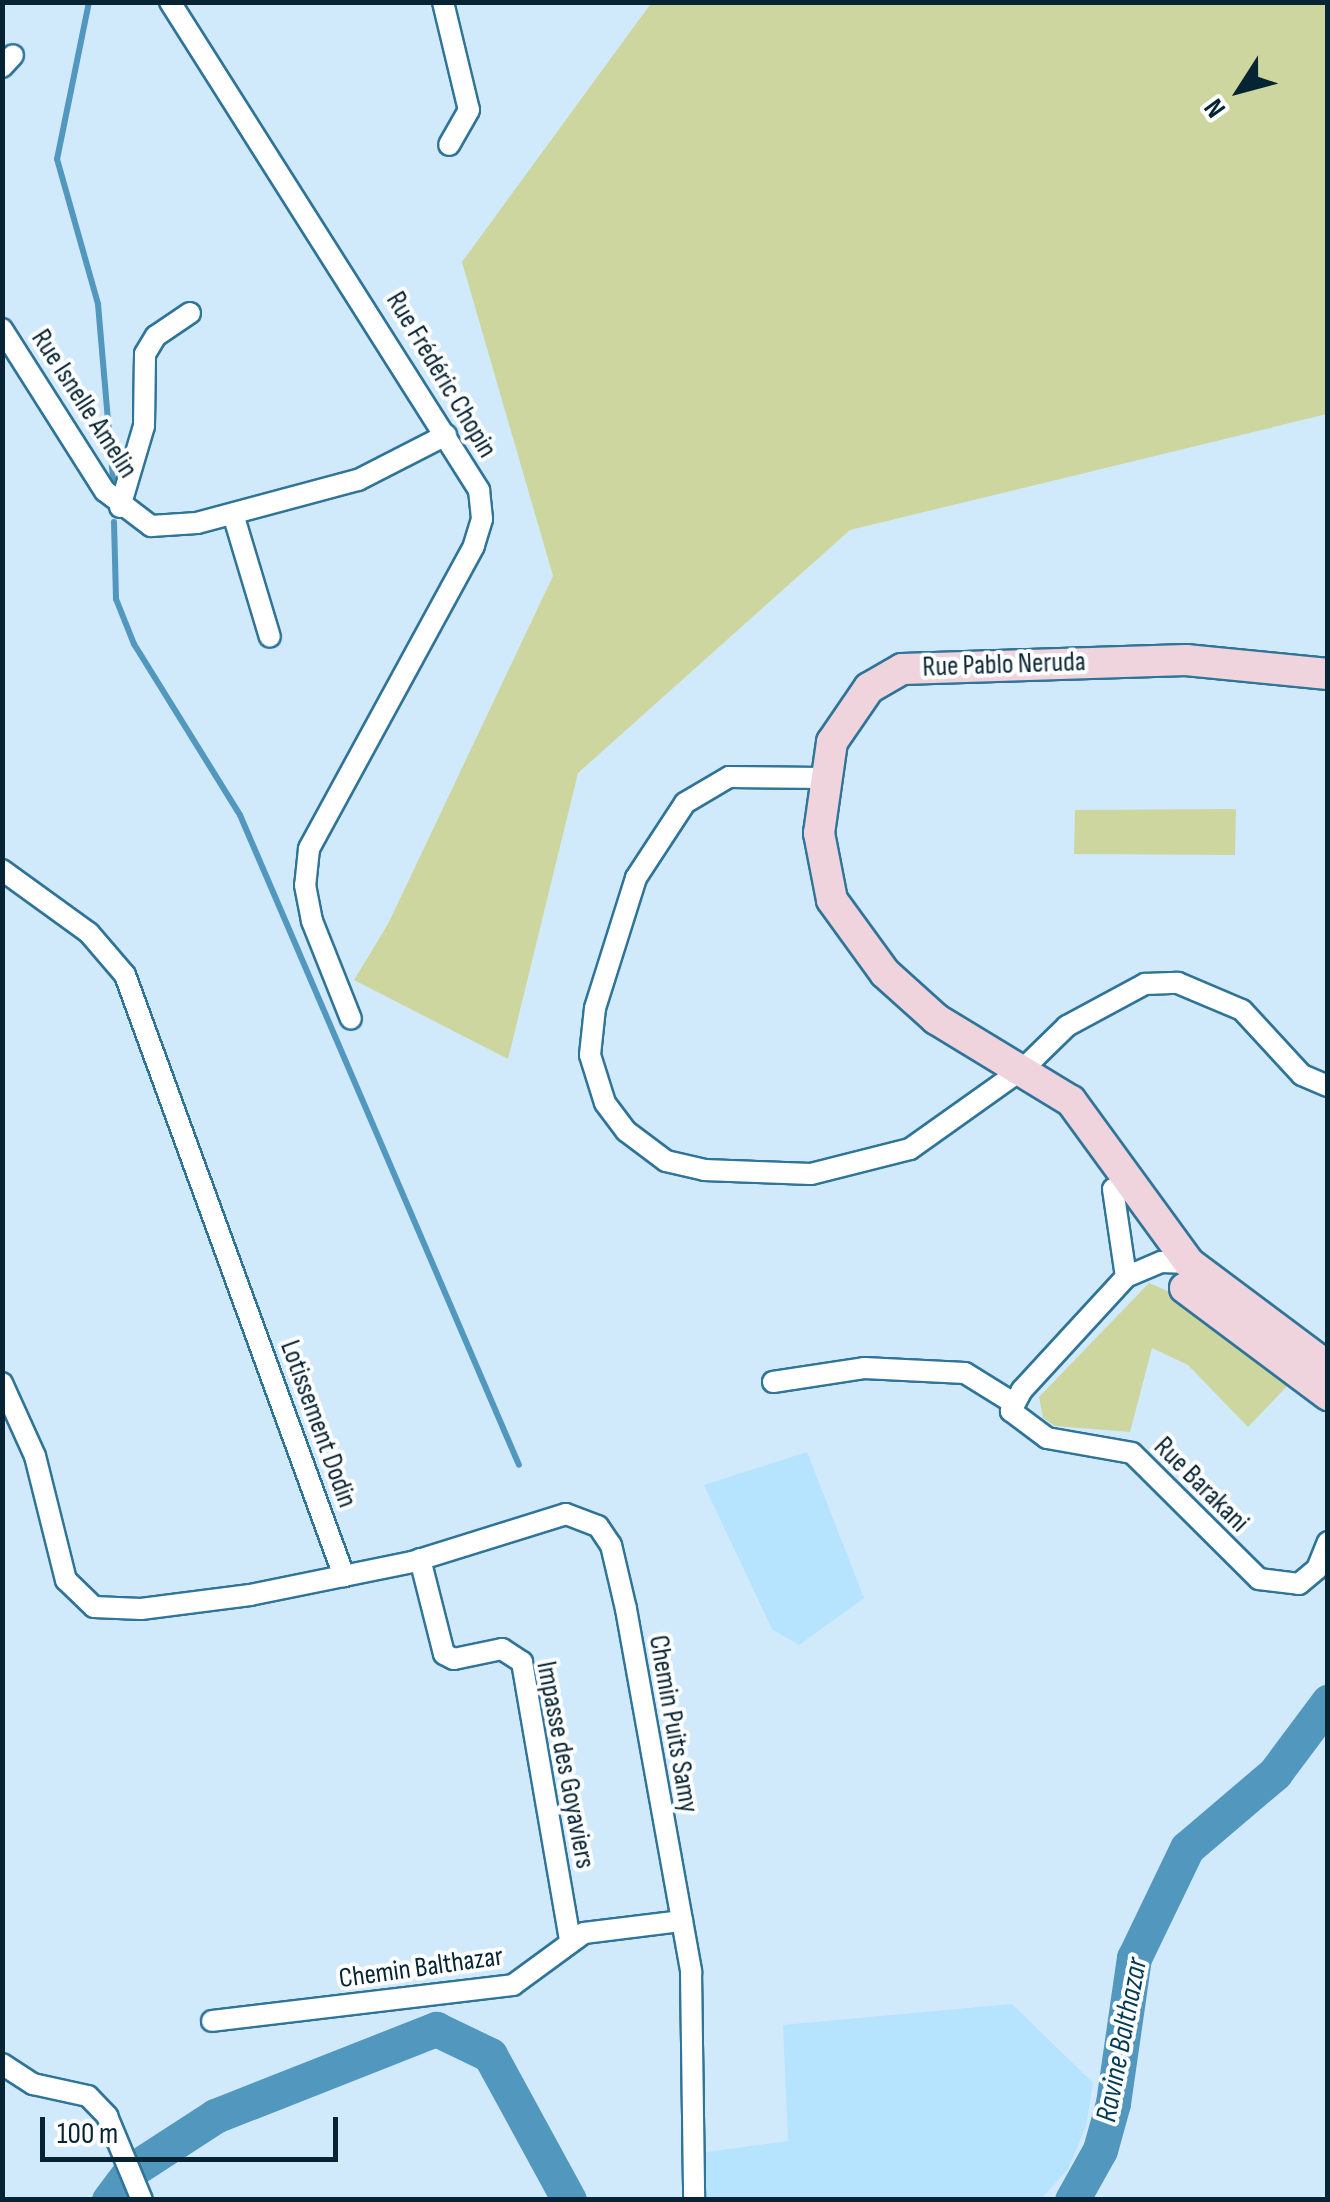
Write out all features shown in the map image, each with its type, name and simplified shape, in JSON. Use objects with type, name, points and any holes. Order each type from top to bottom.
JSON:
[{"type":"main road","name":"Rue Pablo Neruda","points":[[1326,676],[1175,660],[902,669],[855,703],[832,742],[822,778],[823,872],[846,928],[936,1019],[1024,1068],[1072,1101],[1175,1263],[1328,1367]]},
{"type":"main road","name":"Rue Pablo Neruda","points":[[1104,1150],[1114,1189],[1225,1322],[1328,1395]]},
{"type":"street","name":"Rue Frédéric Chopin","points":[[170,2],[479,490],[482,520],[474,546],[309,849],[304,884],[312,921],[351,1018]]},
{"type":"street","points":[[443,2],[469,110],[449,145]]},
{"type":"street","name":"Rue Isnelle Amelin","points":[[120,507],[144,426],[145,354],[156,336],[190,314]]},
{"type":"street","name":"Rue Isnelle Amelin","points":[[2,329],[120,507],[151,526],[233,514],[358,480],[446,435]]},
{"type":"street","points":[[233,514],[270,637]]},
{"type":"street","points":[[822,778],[730,777],[685,803],[636,878],[595,1008],[590,1055],[605,1103],[626,1131],[666,1161],[704,1170],[811,1174],[910,1149],[1024,1068],[1067,1026],[1145,984],[1178,983],[1242,1010],[1302,1075],[1328,1086]]},
{"type":"street","name":"Lotissement Dodin","points":[[2,870],[89,933],[125,975],[344,1576]]},
{"type":"street","points":[[1114,1189],[1126,1277]]},
{"type":"street","points":[[773,1382],[864,1368],[964,1373],[1012,1402],[1126,1277],[1175,1263]]},
{"type":"street","points":[[2,1383],[36,1456],[66,1580],[94,1607],[141,1610],[344,1576]]},
{"type":"street","name":"Rue Barakani","points":[[1012,1402],[1023,1424],[1047,1438],[1132,1453],[1259,1580],[1299,1584],[1318,1569],[1328,1542]]},
{"type":"street","name":"Chemin Puits Samy","points":[[344,1576],[420,1559],[566,1514],[598,1526],[611,1545],[682,1921],[694,2026],[694,2200]]},
{"type":"street","name":"Impasse des Goyaviers","points":[[420,1559],[444,1654],[454,1659],[502,1648],[522,1662],[570,1940]]},
{"type":"street","points":[[570,1940],[682,1921]]},
{"type":"street","name":"Chemin Balthazar","points":[[212,2022],[512,1985],[540,1971],[570,1940]]},
{"type":"street","points":[[2,2064],[33,2084],[88,2096],[107,2116],[142,2200]]},
{"type":"shaded area","points":[[807,1452],[864,1598],[799,1645],[772,1629],[704,1485]]},
{"type":"shaded area","points":[[1012,2004],[1093,2083],[1086,2126],[1068,2169],[1041,2199],[706,2199],[700,2153],[788,2141],[783,2025]]},
{"type":"green space","points":[[652,2],[1327,3],[1327,414],[850,530],[578,773],[508,1059],[354,980],[388,924],[553,576],[462,262]]},
{"type":"green space","points":[[1236,809],[1235,855],[1074,854],[1075,810]]},
{"type":"green space","points":[[1149,1283],[1179,1296],[1291,1382],[1248,1427],[1188,1365],[1152,1348],[1130,1432],[1055,1426],[1043,1418],[1039,1397]]},
{"type":"waterway","points":[[89,2],[57,159],[98,304],[113,479]]},
{"type":"waterway","points":[[114,522],[116,599],[134,644],[240,815],[519,1465]]},
{"type":"waterway","name":"Ravine Balthazar","points":[[1072,2200],[1100,2150],[1113,2103],[1134,1958],[1187,1848],[1275,1773],[1328,1702]]},
{"type":"waterway","name":"Ravine Balthazar","points":[[109,2200],[132,2170],[215,2116],[436,2029],[490,2055],[569,2200]]}]
